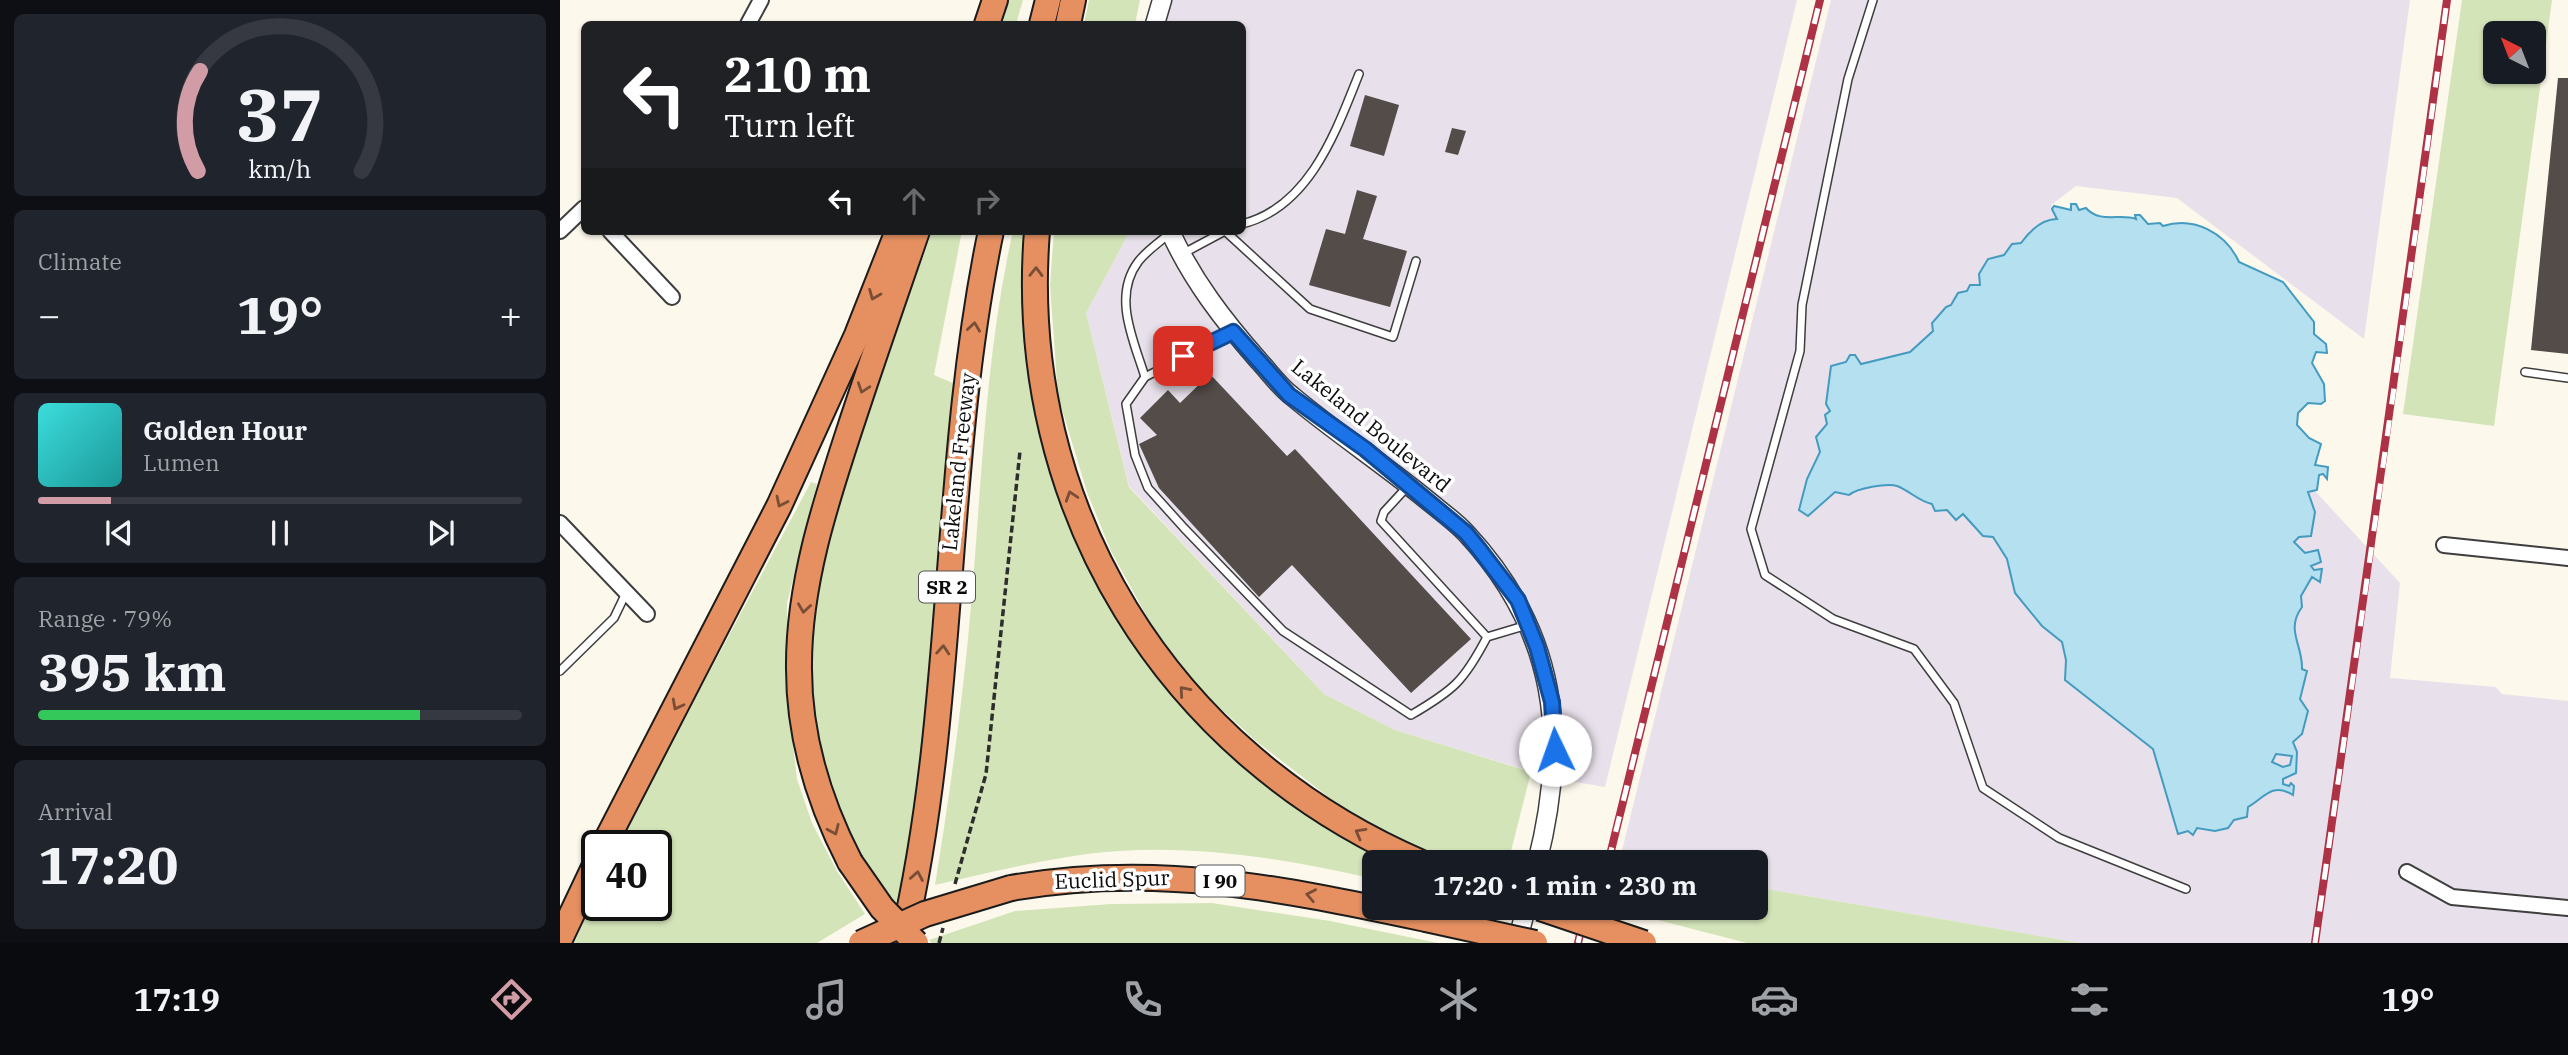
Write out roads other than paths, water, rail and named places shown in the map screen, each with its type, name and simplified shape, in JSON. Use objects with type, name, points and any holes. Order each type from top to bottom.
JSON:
[{"type":"highway","points":[[972,21],[979,0]]},
{"type":"highway","points":[[988,21],[995,0]]},
{"type":"highway","points":[[1043,21],[1048,0]]},
{"type":"highway","points":[[1069,21],[1073,0]]},
{"type":"highway","points":[[612,830],[779,506],[852,347],[896,235]]},
{"type":"highway","points":[[916,235],[824,511],[810,571],[800,638],[800,698],[810,758],[826,812],[850,862],[882,908],[916,943]]},
{"type":"highway","name":"Lakeland Freeway","points":[[902,943],[930,789],[961,427],[990,235]]},
{"type":"highway","points":[[1037,235],[1038,347],[1050,420],[1082,527],[1114,594],[1175,681],[1248,755],[1327,814],[1397,850]]},
{"type":"highway","name":"Euclid Spur","points":[[861,943],[925,914],[1012,888],[1089,878],[1187,877],[1262,886],[1535,943]]},
{"type":"highway","points":[[560,939],[581,895]]},
{"type":"highway","points":[[1576,920],[1644,943]]},
{"type":"street","points":[[750,21],[761,0]]},
{"type":"street","points":[[1156,21],[1162,0]]},
{"type":"street","points":[[560,231],[581,211]]},
{"type":"street","points":[[614,235],[672,297]]},
{"type":"street","name":"Lakeland Boulevard","points":[[1172,235],[1181,255],[1233,332],[1289,395],[1409,485],[1466,533],[1518,600],[1552,702],[1555,750],[1548,822],[1540,850]]},
{"type":"street","points":[[560,523],[647,614]]},
{"type":"street","points":[[2444,545],[2568,558]]},
{"type":"street","points":[[2407,872],[2452,897],[2568,908]]},
{"type":"street","points":[[1517,943],[1523,920]]},
{"type":"lane","points":[[1873,0],[1848,79],[1802,305],[1800,351],[1751,529],[1765,575],[1833,619],[1913,649],[1954,703],[1983,788],[2059,838],[2186,890]]},
{"type":"lane","points":[[1246,223],[1262,219],[1292,195],[1312,172],[1333,139],[1359,74]]},
{"type":"lane","points":[[1145,377],[1127,318],[1125,292],[1138,262],[1168,235]]},
{"type":"lane","points":[[1181,255],[1218,235]]},
{"type":"lane","points":[[1229,235],[1310,309],[1393,337],[1416,261]]},
{"type":"lane","points":[[1233,332],[1145,377],[1126,404],[1135,455],[1148,488],[1283,631],[1411,715],[1449,693],[1468,672],[1487,637],[1528,625]]},
{"type":"lane","points":[[2525,372],[2568,377]]},
{"type":"lane","points":[[1409,485],[1384,512],[1381,521],[1487,637]]},
{"type":"lane","points":[[560,671],[614,618],[626,592]]},
{"type":"water","points":[[2071,204],[2076,204],[2079,210],[2086,208],[2098,216],[2136,219],[2135,215],[2140,215],[2148,224],[2160,223],[2163,226],[2186,223],[2208,229],[2226,243],[2239,262],[2283,282],[2314,322],[2314,334],[2326,344],[2327,353],[2316,352],[2312,363],[2324,384],[2325,401],[2321,404],[2308,403],[2298,413],[2297,425],[2309,438],[2321,444],[2315,465],[2328,467],[2327,479],[2323,474],[2319,475],[2317,490],[2308,492],[2315,512],[2311,536],[2299,537],[2294,542],[2305,553],[2318,550],[2321,562],[2311,566],[2314,570],[2322,569],[2320,582],[2312,577],[2301,596],[2302,607],[2295,623],[2302,669],[2307,671],[2300,699],[2308,711],[2302,734],[2293,742],[2297,752],[2296,773],[2283,779],[2283,784],[2289,786],[2291,783],[2294,786],[2293,795],[2280,790],[2269,792],[2248,807],[2247,817],[2234,820],[2228,828],[2215,831],[2197,828],[2193,835],[2188,831],[2178,834],[2153,749],[2065,680],[2066,660],[2062,642],[2042,626],[2015,593],[2007,559],[1993,537],[1983,536],[1963,514],[1956,520],[1947,510],[1935,511],[1932,504],[1892,485],[1865,488],[1849,495],[1835,492],[1808,516],[1799,510],[1807,479],[1820,452],[1816,437],[1827,424],[1825,415],[1830,411],[1826,404],[1831,366],[1846,362],[1850,355],[1855,355],[1861,364],[1910,352],[1933,331],[1932,323],[1951,305],[1958,293],[1967,291],[1970,285],[1980,285],[1979,274],[1988,259],[2004,255],[2012,244],[2021,243],[2036,227],[2057,219],[2052,209],[2054,206],[2071,210]],"holes":[[[2276,754],[2292,756],[2290,765],[2283,767],[2272,762]]]},
{"type":"railway","points":[[1611,850],[1820,0]]},
{"type":"railway","points":[[2315,943],[2447,0]]},
{"type":"railway","points":[[1578,943],[1583,920]]}]
